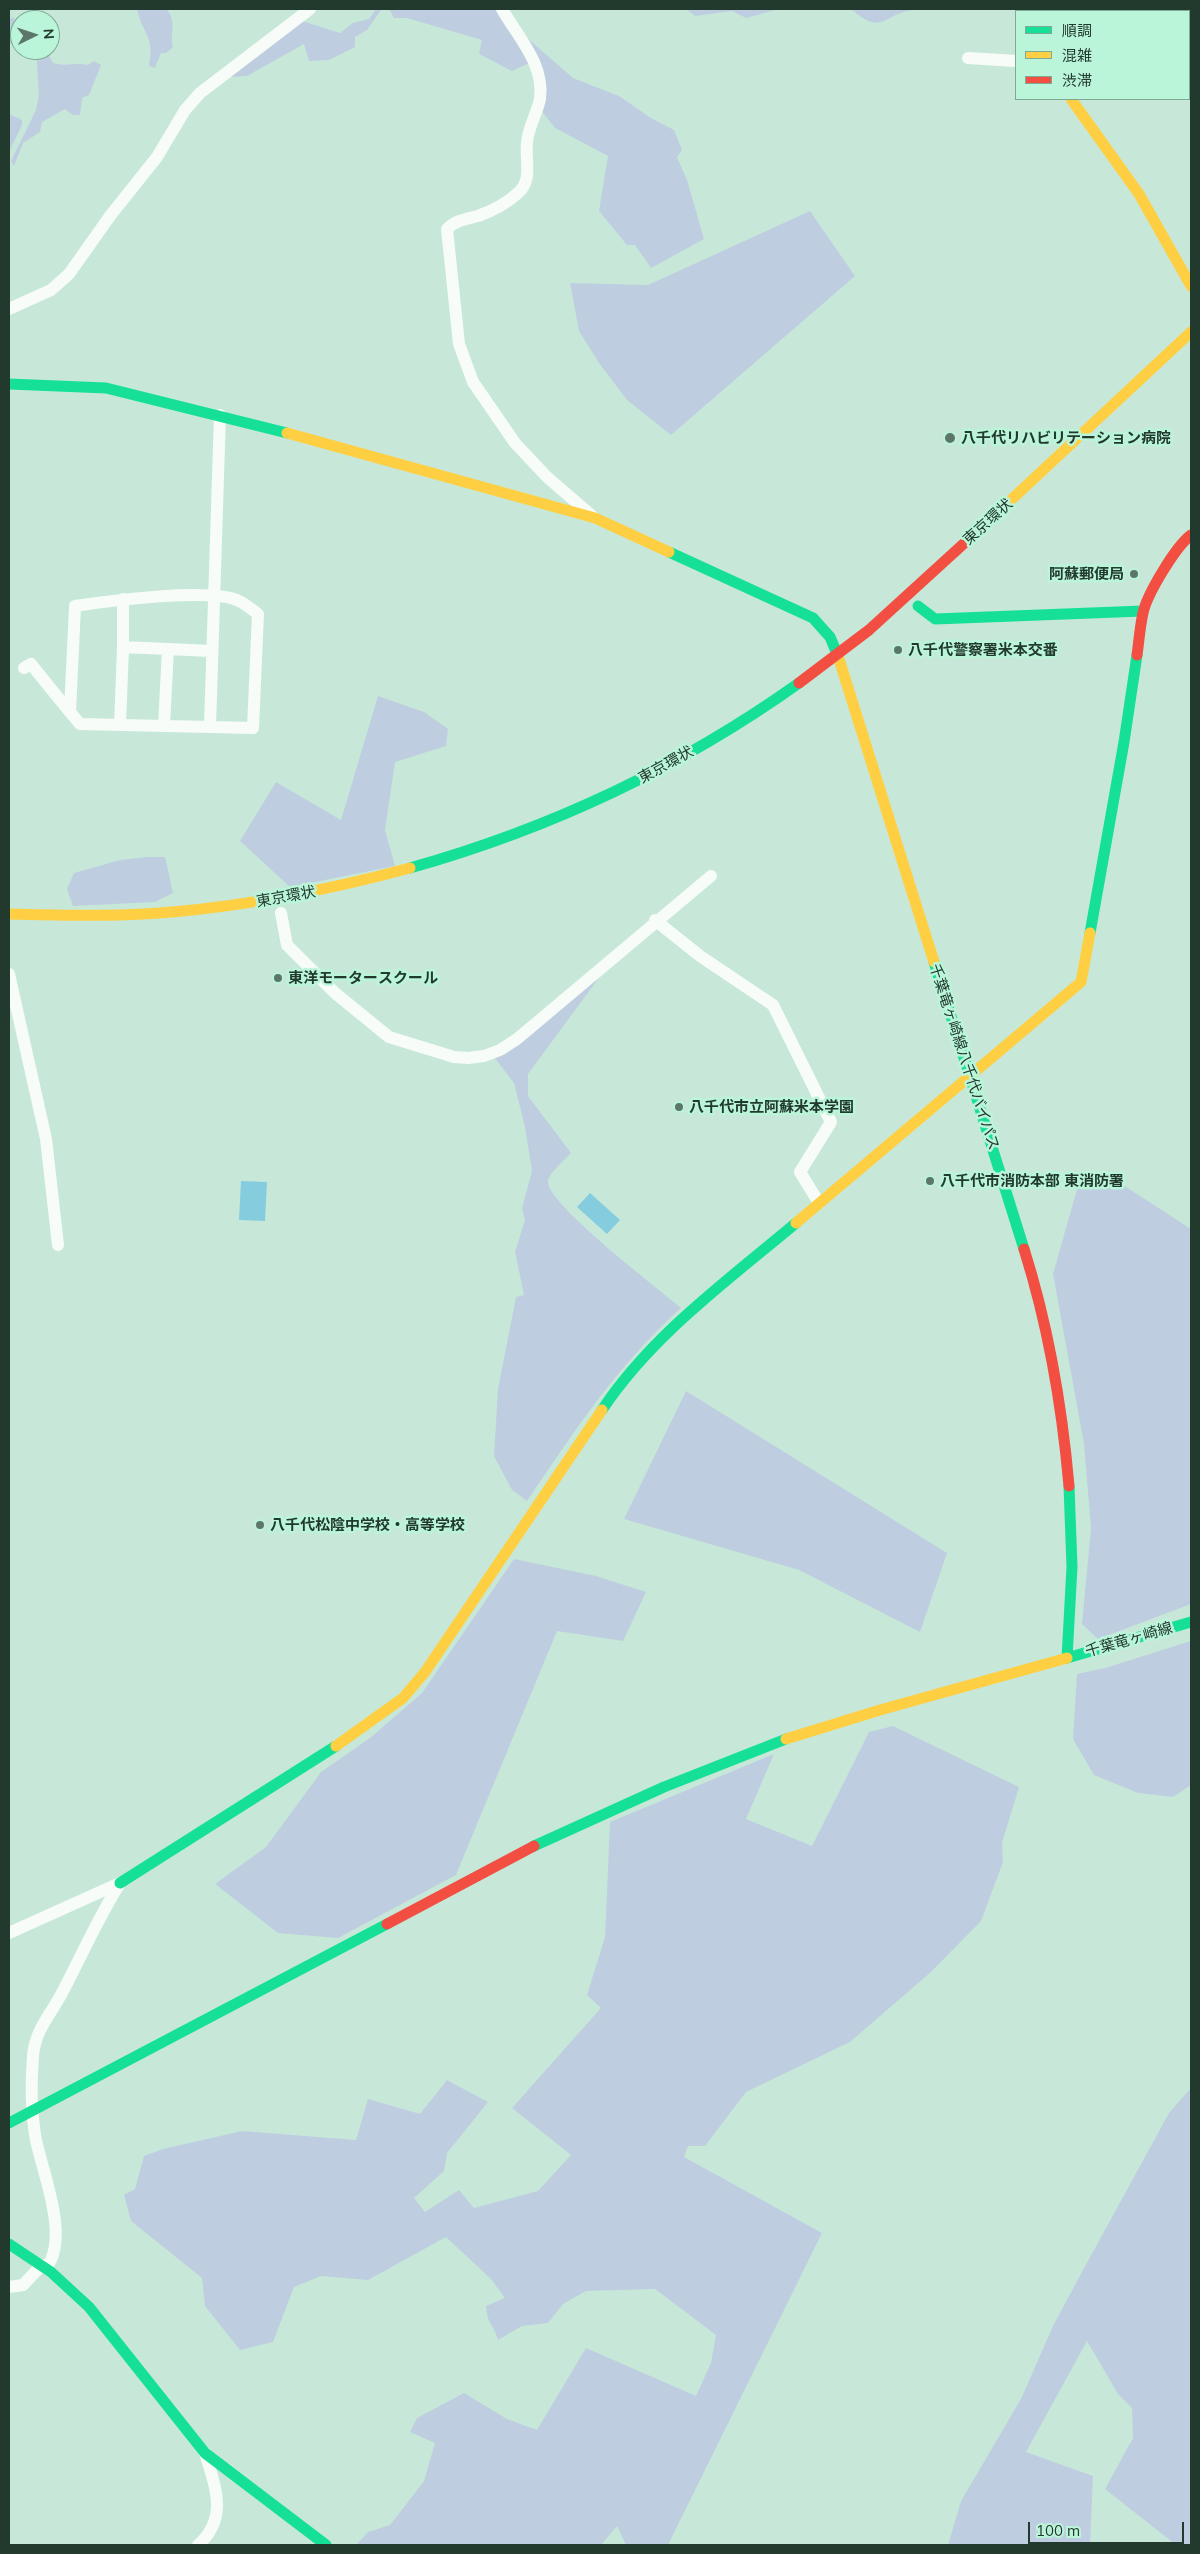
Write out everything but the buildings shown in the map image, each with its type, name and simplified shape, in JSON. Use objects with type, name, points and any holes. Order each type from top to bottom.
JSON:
[{"type":"main road","points":[[1072,100],[1139,194],[1191,286]]},
{"type":"main road","name":"東京環状","points":[[9,914],[121,915],[193,910],[284,898],[355,884],[430,864],[528,831],[616,792],[764,708],[838,656],[1017,495],[1191,332]]},
{"type":"main road","name":"千葉竜ヶ崎線八千代バイパス","points":[[9,384],[106,388],[220,415],[595,518],[813,618],[830,636],[838,656],[1032,1276],[1055,1381],[1066,1454],[1072,1538],[1067,1658]]},
{"type":"main road","points":[[120,1883],[297,1772],[375,1720],[403,1698],[425,1672],[608,1401],[646,1354],[674,1326],[1081,982],[1124,742],[1143,611],[1169,561],[1183,541],[1191,535]]},
{"type":"main road","points":[[917,606],[926,615],[936,619],[1143,611]]},
{"type":"main road","name":"千葉竜ヶ崎線","points":[[9,2123],[562,1832],[654,1790],[770,1745],[864,1715],[1191,1622]]},
{"type":"main road","points":[[9,2244],[44,2267],[88,2307],[205,2453],[326,2545]]},
{"type":"street","points":[[9,309],[60,284],[157,157],[186,110],[200,93],[310,9]]},
{"type":"street","points":[[502,9],[525,41],[539,79],[540,98],[528,132],[528,181],[519,192],[502,205],[480,215],[454,222],[447,229],[458,344],[473,382],[515,444],[547,477],[595,518]]},
{"type":"street","points":[[968,58],[1015,61]]},
{"type":"street","points":[[210,726],[220,415]]},
{"type":"street","points":[[24,668],[31,664],[70,712],[80,724],[253,728],[258,614],[238,600],[213,596],[123,599],[75,606],[70,712]]},
{"type":"street","points":[[120,725],[123,599]]},
{"type":"street","points":[[123,647],[212,650]]},
{"type":"street","points":[[164,726],[168,649]]},
{"type":"street","points":[[280,912],[287,945],[335,993],[389,1037],[454,1057],[468,1058],[484,1056],[500,1050],[517,1039],[592,977],[655,920],[711,876]]},
{"type":"street","points":[[655,920],[700,956],[773,1005],[831,1122],[800,1172],[819,1203]]},
{"type":"street","points":[[9,974],[46,1139],[58,1245]]},
{"type":"street","points":[[9,1933],[120,1883]]},
{"type":"street","points":[[9,2287],[23,2285],[50,2263],[56,2244],[53,2210],[38,2150],[32,2110],[33,2054],[37,2035],[62,1994],[106,1904],[120,1883]]},
{"type":"street","points":[[198,2545],[215,2525],[219,2504],[205,2453]]},
{"type":"shaded area","points":[[137,9],[166,9],[172,18],[173,47],[166,53],[161,53],[155,68],[149,66],[149,41]]},
{"type":"shaded area","points":[[376,9],[381,10],[367,30],[355,37],[355,47],[329,60],[309,61],[304,44],[247,76],[228,77],[302,21],[340,33],[353,23],[369,19]]},
{"type":"shaded area","points":[[389,9],[499,9],[504,18],[573,78],[619,96],[651,118],[674,130],[682,150],[677,157],[687,180],[704,239],[651,268],[635,245],[627,245],[599,211],[608,156],[555,128],[541,110],[535,64],[527,64],[512,71],[479,54],[482,40],[407,18],[394,18]]},
{"type":"shaded area","points":[[686,9],[779,9],[746,18],[732,11],[695,16]]},
{"type":"shaded area","points":[[851,9],[927,9],[912,10],[876,23],[861,17]]},
{"type":"shaded area","points":[[10,19],[9,46],[9,20]]},
{"type":"shaded area","points":[[37,60],[51,60],[53,63],[66,65],[88,65],[94,61],[101,65],[89,95],[82,98],[80,115],[73,115],[65,109],[42,122],[40,132],[23,143],[14,166],[11,161],[36,110],[39,94]]},
{"type":"shaded area","points":[[9,114],[22,120],[22,125],[9,152]]},
{"type":"shaded area","points":[[810,211],[855,276],[671,435],[627,400],[599,363],[579,331],[570,283],[648,285]]},
{"type":"shaded area","points":[[378,696],[424,712],[448,729],[446,746],[395,762],[385,830],[395,866],[290,887],[240,841],[276,782],[341,820]]},
{"type":"shaded area","points":[[165,857],[173,893],[155,902],[73,906],[67,889],[74,873],[120,860]]},
{"type":"shaded area","points":[[601,975],[528,1074],[528,1096],[571,1153],[553,1171],[548,1179],[548,1183],[554,1195],[586,1228],[681,1308],[636,1353],[617,1376],[580,1424],[527,1501],[512,1490],[494,1456],[498,1389],[516,1297],[524,1295],[515,1252],[525,1220],[522,1208],[532,1171],[525,1127],[514,1083],[494,1057]]},
{"type":"shaded area","points":[[1103,1172],[1191,1229],[1191,1604],[1098,1639],[1082,1624],[1091,1528],[1084,1444],[1053,1274],[1080,1179]]},
{"type":"shaded area","points":[[686,1391],[947,1553],[920,1632],[799,1570],[624,1519]]},
{"type":"shaded area","points":[[514,1559],[596,1576],[646,1592],[623,1641],[557,1631],[456,1875],[338,1938],[278,1933],[215,1884],[266,1847],[321,1772],[370,1738],[422,1693]]},
{"type":"shaded area","points":[[1191,1641],[1191,1785],[1173,1797],[1138,1793],[1094,1775],[1073,1739],[1077,1674],[1105,1668]]},
{"type":"shaded area","points":[[893,1726],[1019,1787],[1002,1843],[1003,1862],[981,1921],[931,1972],[850,2042],[746,2092],[705,2146],[688,2146],[684,2157],[822,2233],[668,2545],[626,2545],[617,2526],[601,2545],[356,2545],[368,2532],[390,2525],[424,2481],[435,2443],[410,2432],[417,2418],[464,2393],[507,2419],[537,2430],[586,2348],[696,2396],[711,2363],[716,2335],[655,2289],[586,2291],[563,2304],[548,2323],[522,2326],[498,2340],[489,2321],[486,2306],[505,2298],[491,2279],[446,2237],[368,2280],[321,2276],[294,2287],[273,2342],[240,2350],[205,2306],[202,2278],[131,2221],[124,2195],[135,2189],[144,2156],[163,2149],[242,2131],[356,2140],[368,2099],[420,2114],[447,2080],[488,2102],[447,2153],[444,2171],[414,2198],[425,2212],[459,2190],[474,2208],[538,2191],[571,2155],[512,2108],[601,2008],[587,1995],[605,1937],[610,1822],[774,1754],[746,1819],[812,1846],[869,1732]]},
{"type":"shaded area","points":[[1191,2088],[1191,2545],[1176,2545],[1105,2489],[1133,2438],[1132,2408],[1118,2394],[1087,2341],[1026,2452],[1093,2476],[1090,2545],[948,2545],[961,2501],[1021,2399],[1053,2326],[1169,2113]]},
{"type":"water","points":[[241,1181],[267,1182],[265,1221],[239,1220]]},
{"type":"water","points":[[590,1193],[620,1220],[607,1234],[577,1207]]},
{"type":"traffic: fast","points":[[9,384],[106,388],[287,433]]},
{"type":"traffic: fast","points":[[669,552],[813,618],[830,637],[838,656]]},
{"type":"traffic: fast","points":[[918,606],[935,619],[1143,611]]},
{"type":"traffic: fast","points":[[1090,933],[1124,742],[1137,655]]},
{"type":"traffic: fast","points":[[410,868],[513,834],[612,792],[708,742],[799,683]]},
{"type":"traffic: fast","points":[[934,962],[1024,1249]]},
{"type":"traffic: fast","points":[[602,1410],[622,1383],[667,1333],[717,1288],[796,1223]]},
{"type":"traffic: fast","points":[[1069,1486],[1072,1567],[1067,1658],[1191,1622]]},
{"type":"traffic: fast","points":[[534,1846],[664,1787],[786,1739]]},
{"type":"traffic: fast","points":[[120,1883],[336,1746]]},
{"type":"traffic: fast","points":[[9,2123],[387,1924]]},
{"type":"traffic: fast","points":[[9,2244],[51,2272],[89,2307],[205,2453],[326,2545]]},
{"type":"traffic: slow","points":[[1072,100],[1139,194],[1191,286]]},
{"type":"traffic: slow","points":[[982,527],[1191,332]]},
{"type":"traffic: slow","points":[[287,433],[595,518],[669,552]]},
{"type":"traffic: slow","points":[[838,656],[934,962]]},
{"type":"traffic: slow","points":[[9,914],[131,915],[202,909],[292,895],[410,868]]},
{"type":"traffic: slow","points":[[796,1223],[1081,982],[1090,933]]},
{"type":"traffic: slow","points":[[336,1746],[403,1698],[425,1672],[602,1410]]},
{"type":"traffic: slow","points":[[786,1739],[880,1710],[1067,1658]]},
{"type":"traffic: jam","points":[[799,683],[869,630],[982,527]]},
{"type":"traffic: jam","points":[[1137,655],[1143,613],[1150,594],[1170,560],[1191,535]]},
{"type":"traffic: jam","points":[[1024,1249],[1033,1278],[1053,1366],[1069,1486]]},
{"type":"traffic: jam","points":[[387,1924],[534,1846]]},
{"type":"place","name":"八千代リハビリテーション病院","points":[[950,438]]},
{"type":"place","name":"阿蘇郵便局","points":[[1134,574]]},
{"type":"place","name":"八千代警察署米本交番","points":[[898,650]]},
{"type":"place","name":"東洋モータースクール","points":[[278,978]]},
{"type":"place","name":"八千代市立阿蘇米本学園","points":[[679,1107]]},
{"type":"place","name":"八千代市消防本部 東消防署","points":[[930,1181]]},
{"type":"place","name":"八千代松陰中学校・高等学校","points":[[260,1525]]}]
